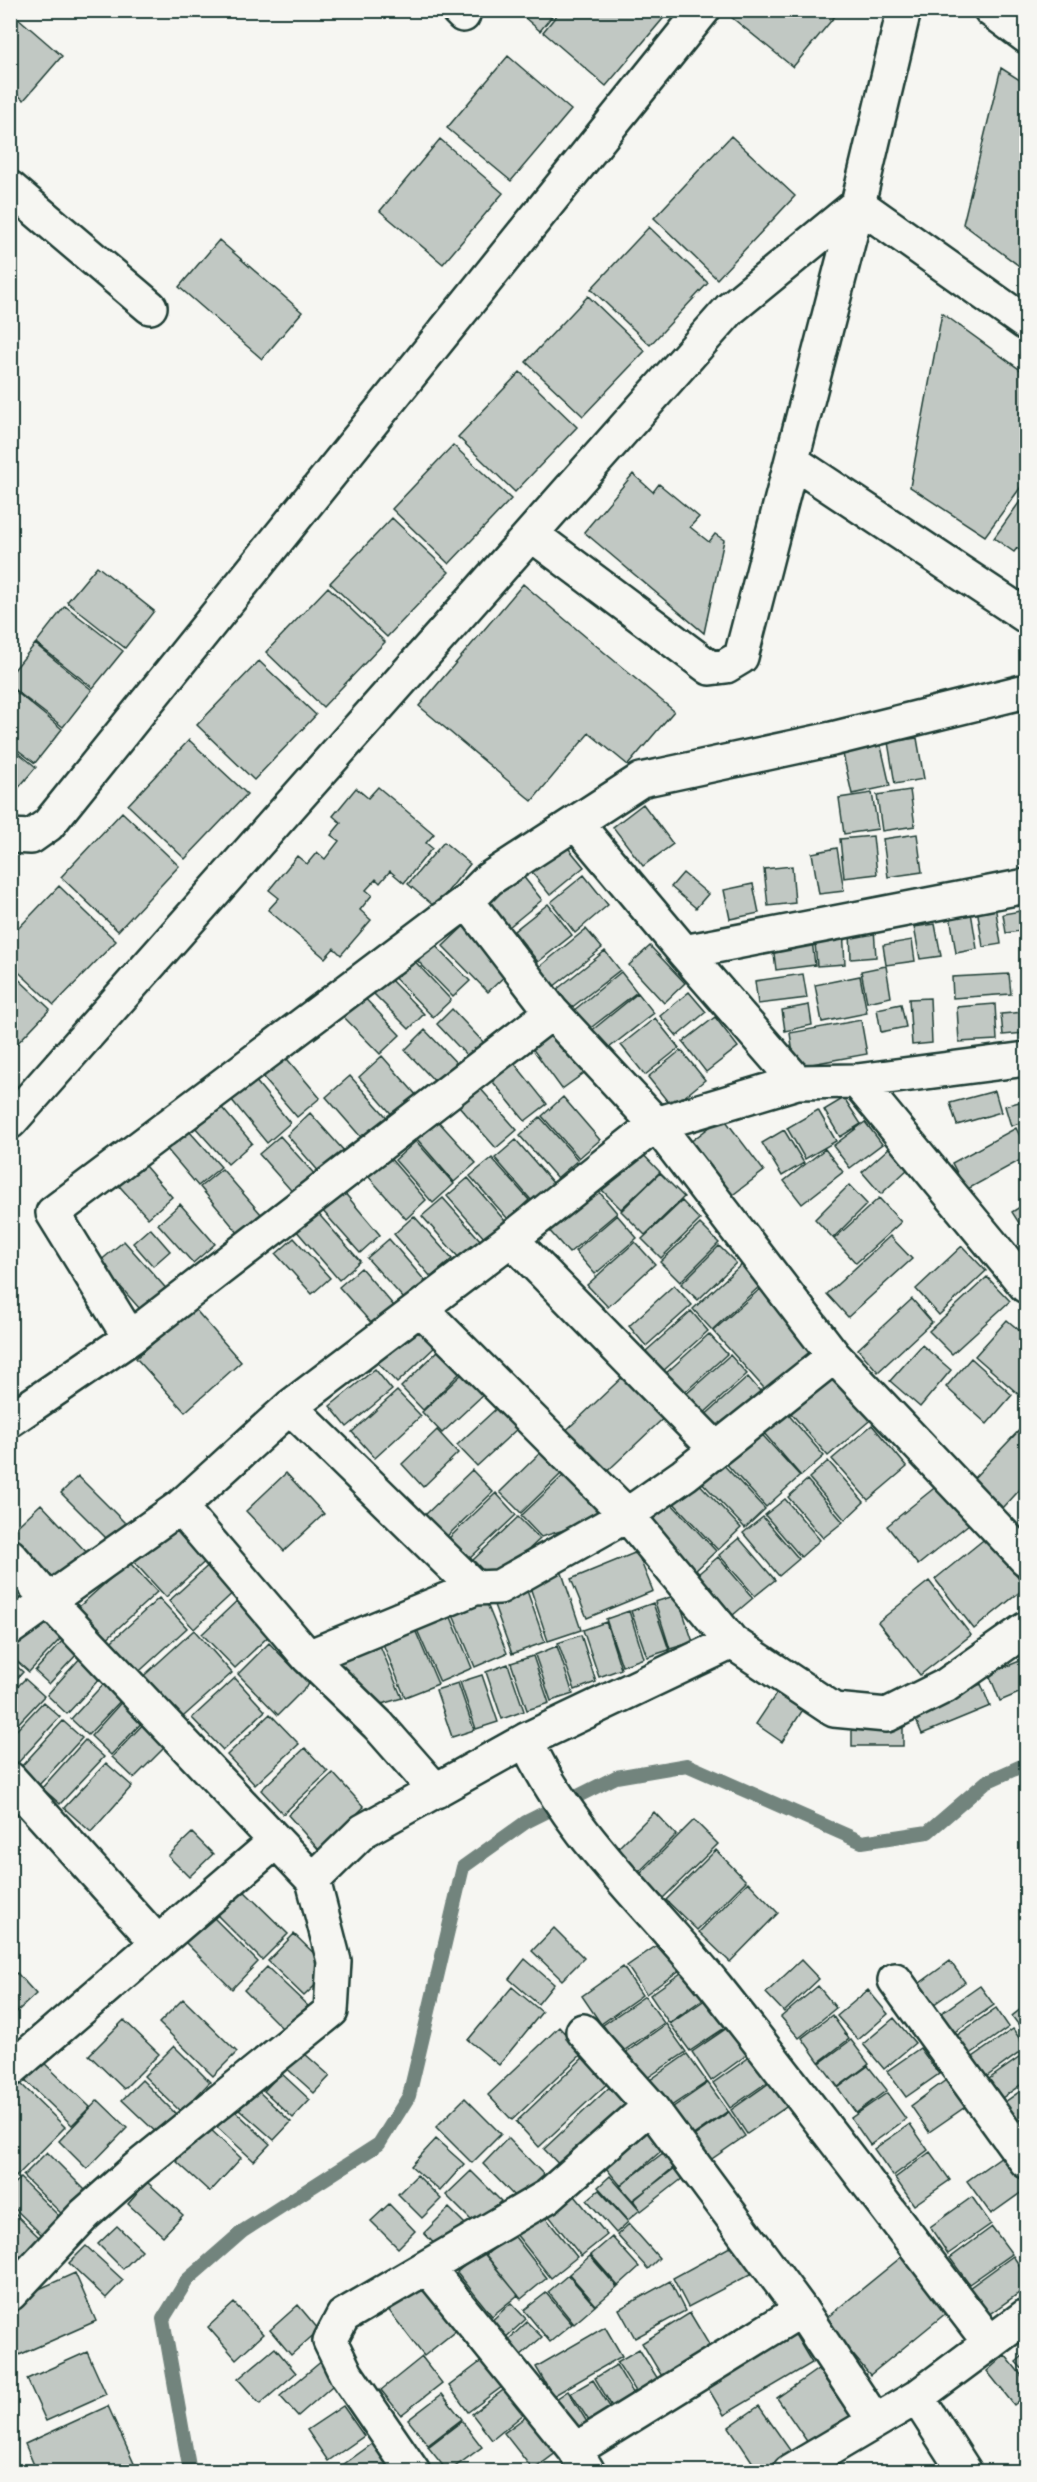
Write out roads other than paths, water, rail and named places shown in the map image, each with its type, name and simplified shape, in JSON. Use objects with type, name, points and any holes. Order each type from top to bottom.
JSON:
[{"type":"street","points":[[10,836],[32,837],[48,825],[704,10]]},
{"type":"street","points":[[531,534],[710,668],[726,666],[741,657],[858,204],[904,10]]},
{"type":"street","points":[[991,10],[1026,36]]},
{"type":"street","points":[[10,188],[150,307]]},
{"type":"street","points":[[858,204],[1026,323]]},
{"type":"street","points":[[10,1122],[730,309],[858,204]]},
{"type":"street","points":[[792,461],[1026,616]]},
{"type":"street","points":[[130,1338],[53,1213],[467,901],[489,879],[641,780],[832,739],[1026,691]]},
{"type":"street","points":[[576,823],[797,1082]]},
{"type":"street","points":[[684,952],[1026,886]]},
{"type":"street","points":[[467,901],[552,1012],[656,1124],[834,1356],[1026,1559]]},
{"type":"street","points":[[10,1420],[130,1338],[552,1012]]},
{"type":"street","points":[[10,1628],[180,1508],[290,1407],[511,1239],[656,1124],[797,1082],[857,1081],[1026,1059]]},
{"type":"street","points":[[857,1081],[1026,1286]]},
{"type":"street","points":[[511,1239],[716,1449]]},
{"type":"street","points":[[420,1308],[627,1515],[732,1642],[834,1710],[887,1715],[945,1686],[1026,1629]]},
{"type":"street","points":[[308,1657],[475,1588],[499,1587],[627,1515],[716,1449],[834,1356]]},
{"type":"street","points":[[290,1407],[475,1588]]},
{"type":"street","points":[[180,1508],[308,1657],[378,1725],[436,1791]]},
{"type":"street","points":[[10,1556],[48,1600],[313,1881],[334,1961],[331,2011],[94,2206],[10,2294]]},
{"type":"street","points":[[313,1881],[363,1831],[526,1740],[732,1642]]},
{"type":"street","points":[[526,1740],[542,1775],[595,1848],[715,1986],[990,2343]]},
{"type":"street","points":[[10,1779],[158,1942]]},
{"type":"street","points":[[10,2070],[275,1842]]},
{"type":"street","points":[[895,1980],[1026,2162]]},
{"type":"street","points":[[583,2031],[650,2106],[801,2310],[874,2421]]},
{"type":"street","points":[[413,2472],[346,2374],[330,2341],[343,2316],[548,2196],[650,2106]]},
{"type":"street","points":[[428,2268],[581,2461],[801,2310]]},
{"type":"street","points":[[790,2472],[917,2397],[1026,2316]]},
{"type":"street","points":[[917,2397],[965,2472]]},
{"type":"waterway","points":[[190,2472],[163,2319],[187,2280],[243,2231],[379,2144],[409,2096],[463,1867],[526,1822],[616,1777],[687,1765],[862,1842],[928,1832],[986,1782],[1026,1764]]}]
